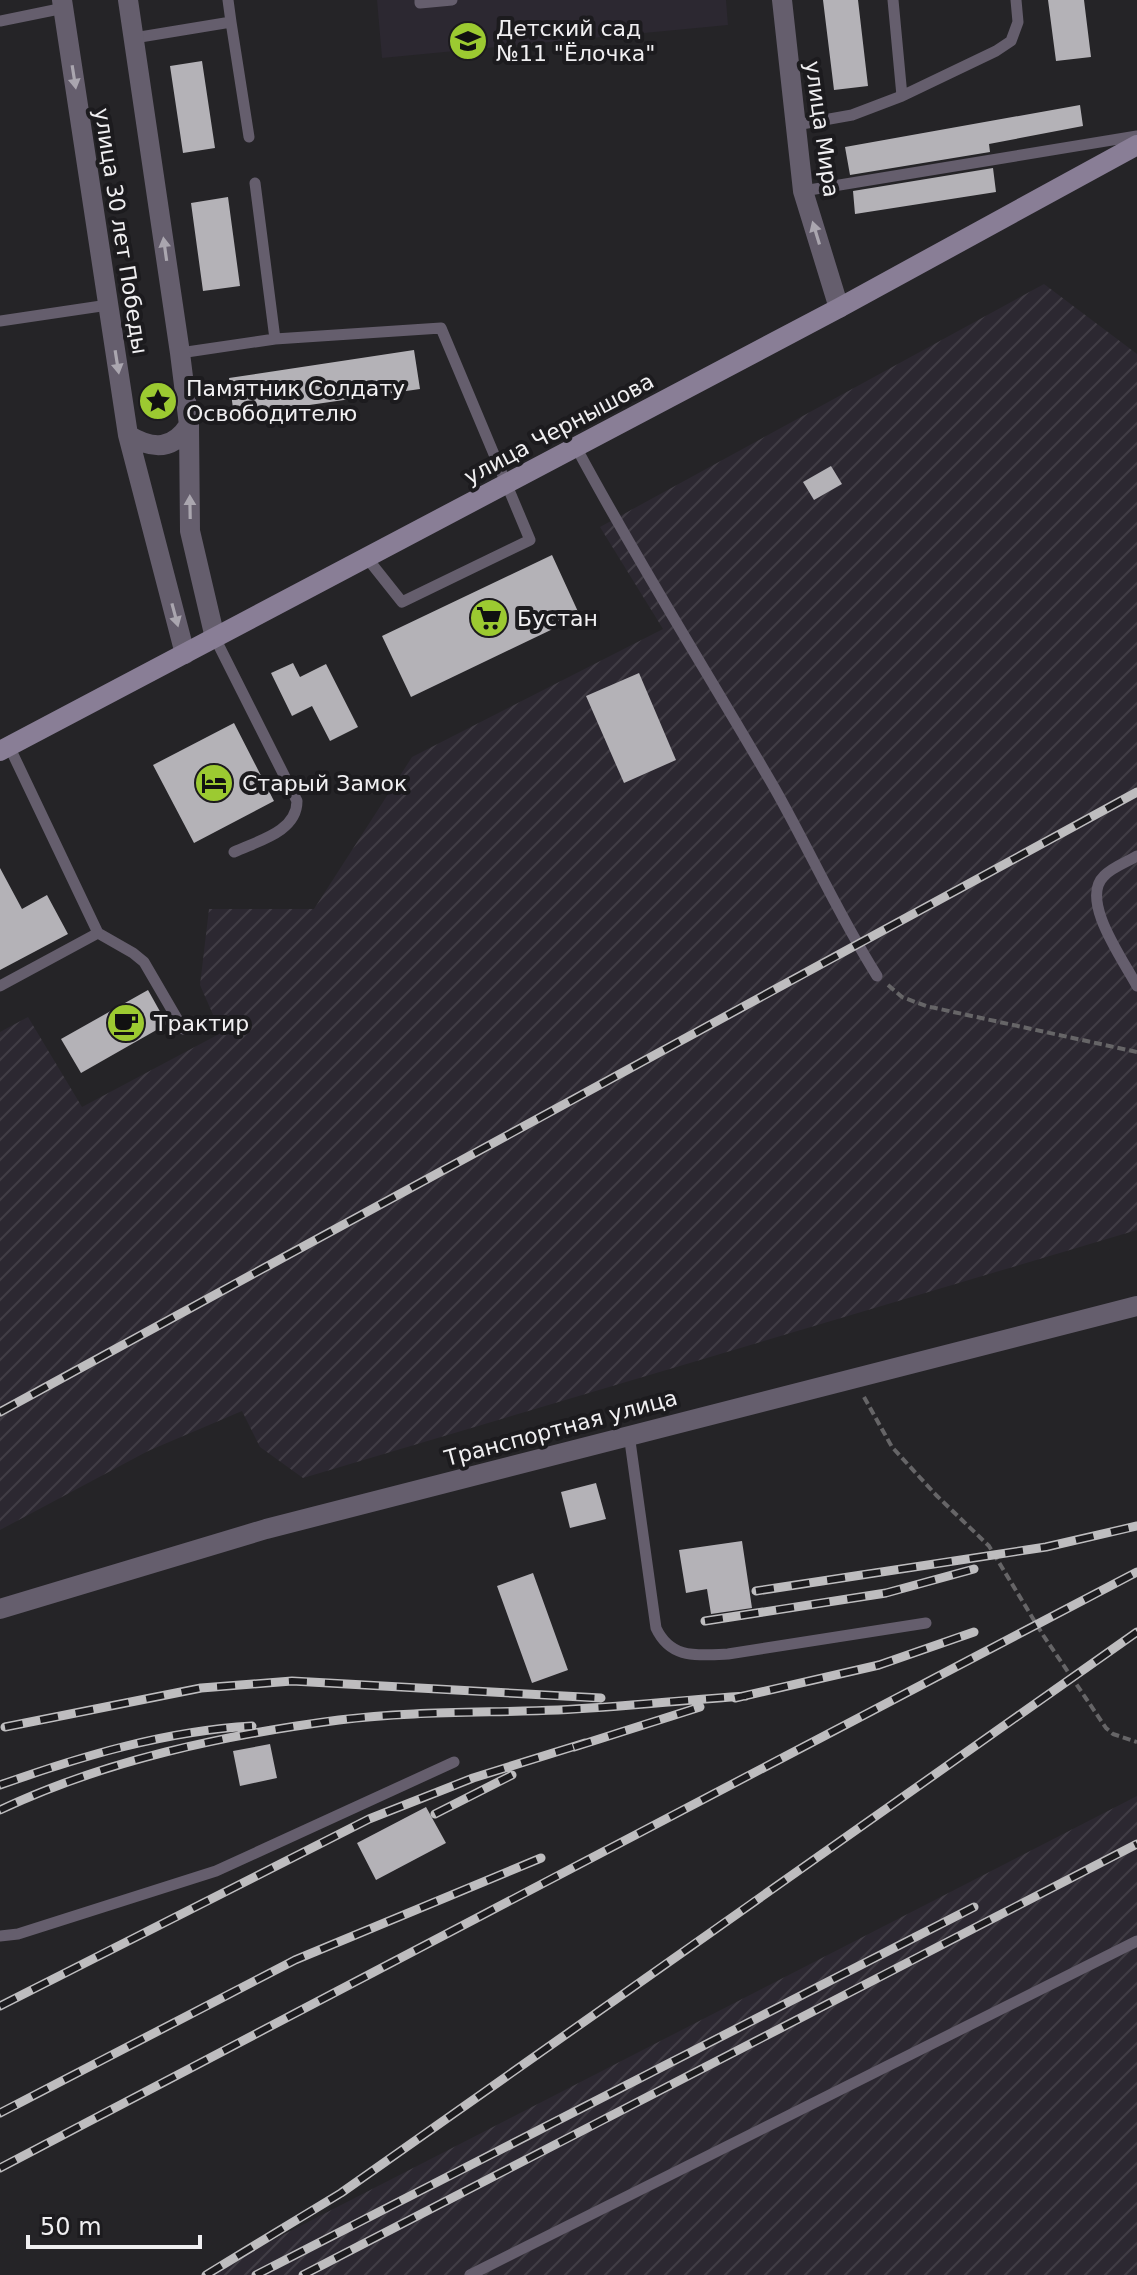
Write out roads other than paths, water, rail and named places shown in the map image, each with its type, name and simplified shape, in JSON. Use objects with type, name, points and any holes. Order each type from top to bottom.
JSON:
[{"type":"main road","name":"улица Чернышова","points":[[4,749],[839,308],[1137,145]]},
{"type":"street","name":"улица 30 лет Победы","points":[[128,0],[189,425],[190,531],[215,638]]},
{"type":"street","name":"улица Мира","points":[[782,0],[803,191],[839,308]]},
{"type":"street","name":"улица 30 лет Победы","points":[[63,4],[128,435],[185,654]]},
{"type":"street","points":[[128,435],[142,444],[163,446],[180,438],[189,425]]},
{"type":"street","name":"Транспортная улица","points":[[0,1609],[266,1529],[1137,1306]]},
{"type":"lane","points":[[228,0],[249,137]]},
{"type":"lane","points":[[420,0],[420,3],[452,0]]},
{"type":"lane","points":[[893,0],[902,96]]},
{"type":"lane","points":[[796,125],[852,115],[902,96],[996,51],[1011,41],[1018,22],[1016,0]]},
{"type":"lane","points":[[0,21],[63,4]]},
{"type":"lane","points":[[134,38],[231,22]]},
{"type":"lane","points":[[803,191],[1137,136]]},
{"type":"lane","points":[[255,183],[275,339]]},
{"type":"lane","points":[[0,321],[108,305]]},
{"type":"lane","points":[[180,353],[275,339],[441,328],[530,540],[402,602],[367,558]]},
{"type":"lane","points":[[576,447],[614,518],[777,793],[856,943],[877,976]]},
{"type":"lane","points":[[215,638],[297,801],[297,813],[290,824],[234,852]]},
{"type":"lane","points":[[4,749],[98,933],[144,962],[183,1029]]},
{"type":"lane","points":[[1137,856],[1105,874],[1097,884],[1095,895],[1099,914],[1137,986]]},
{"type":"lane","points":[[0,986],[98,933]]},
{"type":"lane","points":[[629,1434],[656,1628],[662,1641],[675,1651],[698,1655],[728,1654],[926,1623]]},
{"type":"lane","points":[[0,1936],[18,1934],[216,1871],[454,1762]]},
{"type":"lane","points":[[470,2275],[1137,1941]]},
{"type":"railway","points":[[0,1412],[1137,792]]},
{"type":"railway","points":[[756,1591],[1046,1547],[1137,1526]]},
{"type":"railway","points":[[705,1621],[886,1593],[974,1569]]},
{"type":"railway","points":[[0,2168],[1137,1572]]},
{"type":"railway","points":[[735,1698],[879,1665],[974,1632]]},
{"type":"railway","points":[[206,2275],[341,2193],[1137,1632]]},
{"type":"railway","points":[[5,1727],[201,1688],[292,1681],[601,1698]]},
{"type":"railway","points":[[0,1810],[82,1777],[166,1752],[296,1726],[393,1715],[558,1710],[746,1696]]},
{"type":"railway","points":[[574,1747],[700,1707]]},
{"type":"railway","points":[[0,1785],[124,1746],[187,1733],[252,1726]]},
{"type":"railway","points":[[0,2006],[369,1819],[473,1778],[585,1743]]},
{"type":"railway","points":[[435,1814],[512,1775]]},
{"type":"railway","points":[[303,2275],[1137,1844]]},
{"type":"railway","points":[[0,2113],[295,1960],[541,1858]]},
{"type":"railway","points":[[256,2275],[974,1907]]},
{"type":"place","name":"Детский сад №11 \"Ёлочка\"","points":[[468,41]]},
{"type":"place","name":"Памятник Солдату Освободителю","points":[[158,401]]},
{"type":"place","name":"Бустан","points":[[489,618]]},
{"type":"place","name":"Старый Замок","points":[[214,783]]},
{"type":"place","name":"Трактир","points":[[126,1023]]}]
